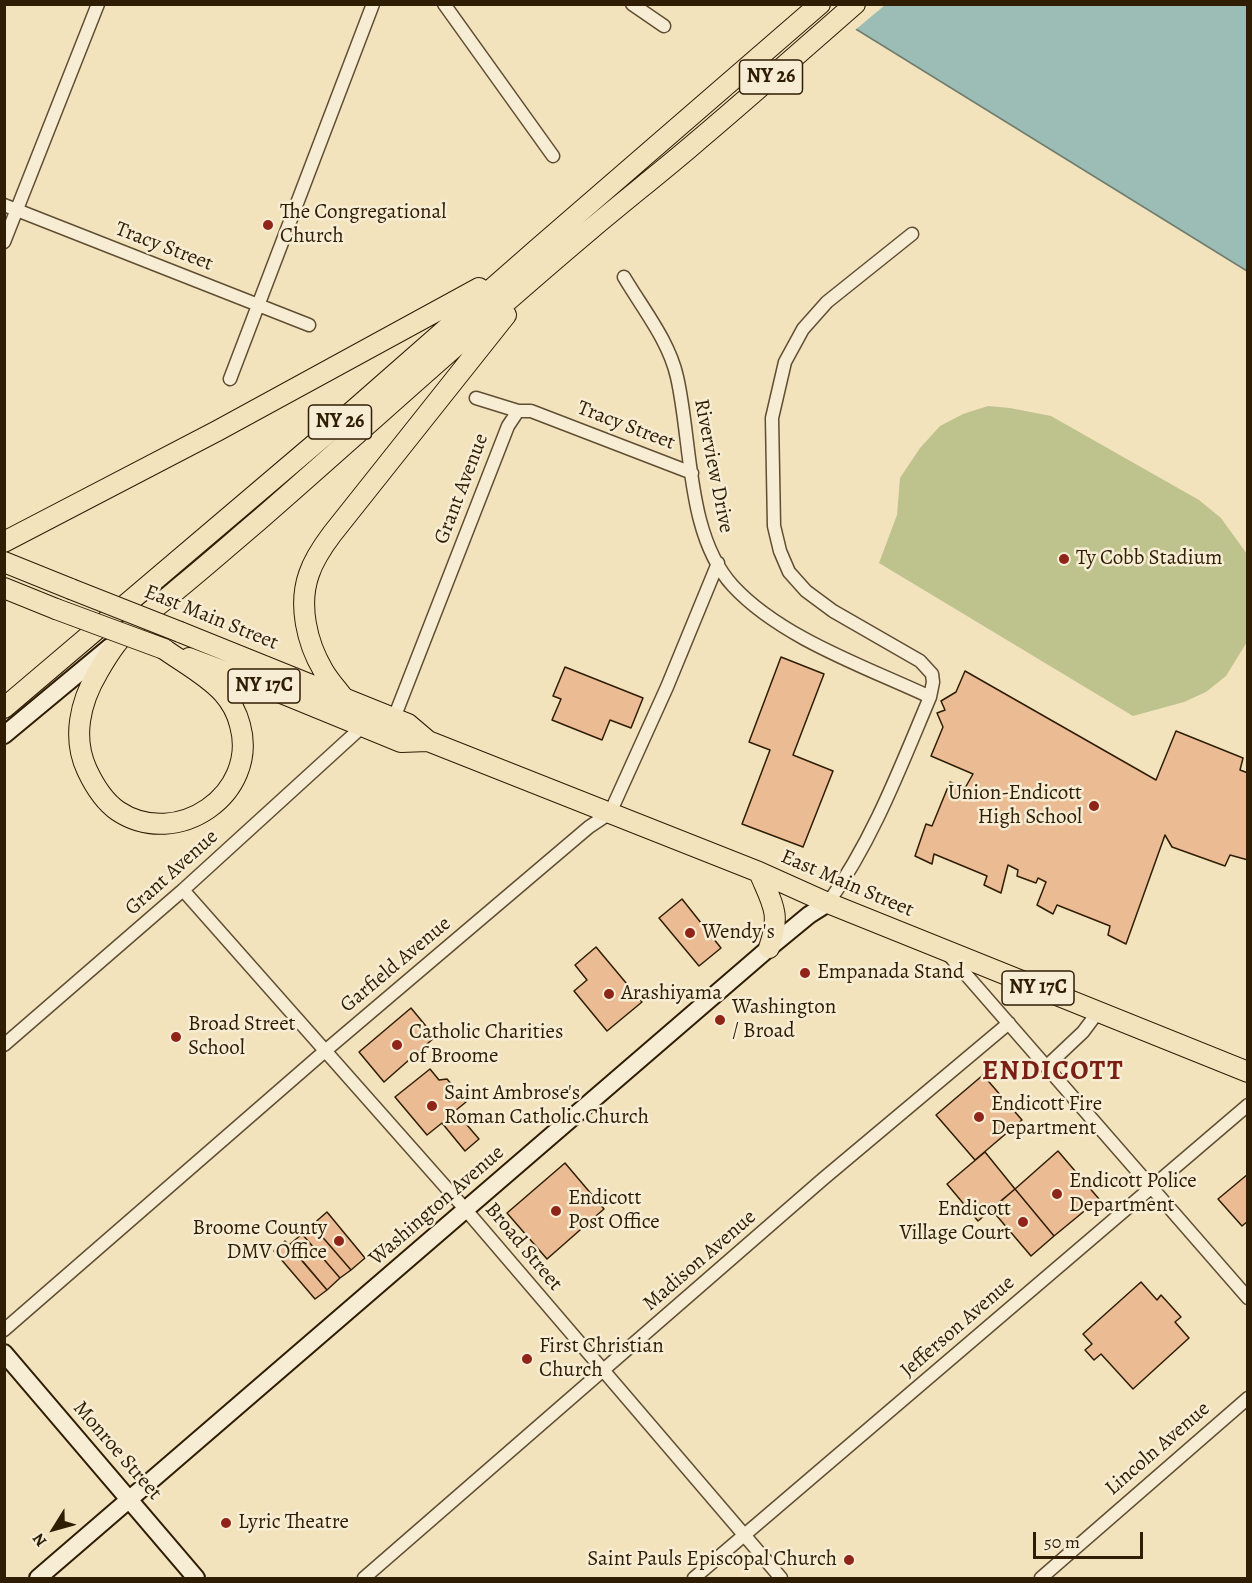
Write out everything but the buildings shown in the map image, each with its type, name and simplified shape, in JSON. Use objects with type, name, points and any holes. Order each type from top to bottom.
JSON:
[{"type":"main road","name":"NY 26","points":[[4,708],[323,437],[820,4]]},
{"type":"main road","name":"NY 26","points":[[343,697],[322,669],[306,628],[303,599],[309,574],[332,534],[494,331],[527,284],[687,150],[855,4]]},
{"type":"main road","points":[[4,542],[217,431],[472,293],[536,250]]},
{"type":"main road","points":[[164,649],[221,690],[231,703],[243,735],[243,751],[239,769],[233,784],[225,795],[198,816],[169,824],[150,823],[118,811],[94,784],[81,754],[79,738],[82,704],[96,674],[121,637],[224,550],[527,284]]},
{"type":"main road","name":"East Main Street","points":[[4,562],[394,718],[408,724],[428,741],[759,872],[828,903],[1248,1072]]},
{"type":"main road","name":"East Main Street","points":[[4,588],[274,690],[401,742],[428,741]]},
{"type":"main road","points":[[759,872],[774,908],[776,927],[769,948]]},
{"type":"street","points":[[4,242],[98,4]]},
{"type":"street","points":[[230,379],[373,4]]},
{"type":"street","points":[[444,4],[553,156]]},
{"type":"street","points":[[632,4],[664,26]]},
{"type":"street","name":"Tracy Street","points":[[4,205],[309,325]]},
{"type":"street","points":[[912,234],[827,302],[803,329],[785,362],[772,418],[774,515],[780,551],[789,572],[806,591],[833,611],[920,661],[932,674],[930,698]]},
{"type":"street","name":"Riverview Drive","points":[[624,277],[668,351],[677,377],[700,519],[708,546],[732,585],[759,609],[795,633],[930,698]]},
{"type":"street","name":"Tracy Street","points":[[476,398],[518,411],[531,411],[692,473]]},
{"type":"street","name":"Grant Avenue","points":[[394,718],[508,426],[518,411]]},
{"type":"street","points":[[610,813],[667,687],[718,563]]},
{"type":"street","points":[[4,735],[121,637]]},
{"type":"street","name":"Washington Avenue","points":[[38,1578],[769,948],[809,915],[828,903],[848,875],[884,806],[930,698]]},
{"type":"street","name":"Grant Avenue","points":[[4,1045],[183,890],[363,726]]},
{"type":"street","name":"Garfield Avenue","points":[[4,1330],[325,1050],[589,827],[610,813]]},
{"type":"street","name":"Broad Street","points":[[183,890],[466,1210],[780,1578]]},
{"type":"street","points":[[946,951],[1248,1298]]},
{"type":"street","points":[[1047,1066],[1083,1032],[1098,1012]]},
{"type":"street","name":"Madison Avenue","points":[[364,1578],[604,1372],[823,1179],[1009,1023]]},
{"type":"street","name":"Jefferson Avenue","points":[[694,1578],[1248,1105]]},
{"type":"street","name":"Monroe Street","points":[[4,1353],[196,1578]]},
{"type":"street","name":"Lincoln Avenue","points":[[1041,1578],[1248,1398]]},
{"type":"green space","name":"Ty Cobb Stadium","points":[[988,406],[1051,416],[1199,500],[1221,518],[1247,554],[1247,642],[1226,676],[1206,692],[1184,702],[1133,716],[879,563],[897,515],[900,478],[920,448],[940,426],[963,414]]},
{"type":"water","points":[[816,5],[1247,5],[1247,271],[859,31]]},
{"type":"pier","points":[[812,4],[885,5],[854,31]]},
{"type":"place","name":"The Congregational Church","points":[[268,225]]},
{"type":"place","name":"Ty Cobb Stadium","points":[[1064,559]]},
{"type":"place","name":"Union-Endicott High School","points":[[1094,806]]},
{"type":"place","name":"Wendy's","points":[[690,933]]},
{"type":"place","name":"Empanada Stand","points":[[805,973]]},
{"type":"place","name":"Arashiyama","points":[[609,994]]},
{"type":"place","name":"Washington / Broad","points":[[720,1020]]},
{"type":"place","name":"Broad Street School","points":[[176,1037]]},
{"type":"place","name":"Catholic Charities of Broome","points":[[397,1045]]},
{"type":"place","name":"Saint Ambrose's Roman Catholic Church","points":[[432,1106]]},
{"type":"place","name":"Endicott Fire Department","points":[[979,1117]]},
{"type":"place","name":"Endicott Police Department","points":[[1057,1194]]},
{"type":"place","name":"Endicott Post Office","points":[[556,1211]]},
{"type":"place","name":"Endicott Village Court","points":[[1023,1222]]},
{"type":"place","name":"Broome County DMV Office","points":[[339,1241]]},
{"type":"place","name":"First Christian Church","points":[[527,1359]]},
{"type":"place","name":"Lyric Theatre","points":[[226,1523]]},
{"type":"place","name":"Saint Pauls Episcopal Church","points":[[849,1560]]},
{"type":"district","name":"ENDICOTT","points":[[1053,1072]]}]
